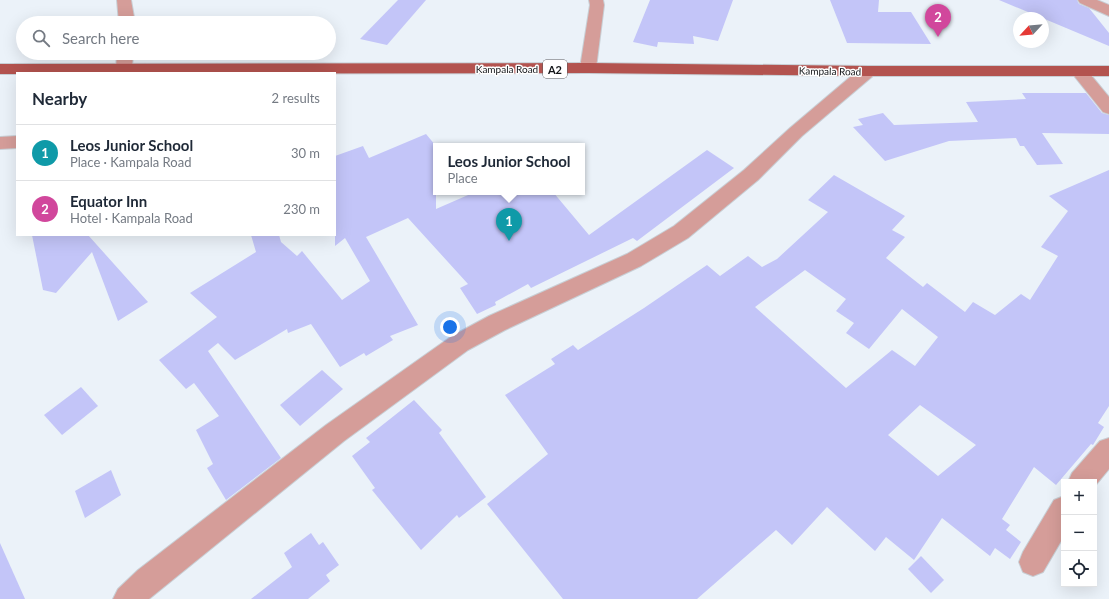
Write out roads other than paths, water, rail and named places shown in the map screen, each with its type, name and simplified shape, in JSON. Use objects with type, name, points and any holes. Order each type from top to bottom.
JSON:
[{"type":"main road","name":"Kampala Road","points":[[0,69],[214,71],[588,68],[868,72],[1109,71]]},
{"type":"street","points":[[124,0],[126,16]]},
{"type":"street","points":[[588,68],[597,5],[596,0]]},
{"type":"street","points":[[1085,0],[1109,11]]},
{"type":"street","points":[[124,69],[125,60]]},
{"type":"street","points":[[128,599],[148,580],[335,433],[460,342],[497,323],[634,260],[681,232],[751,175],[796,132],[868,72]]},
{"type":"street","points":[[1079,72],[1109,108]]},
{"type":"street","points":[[0,143],[16,142]]},
{"type":"street","points":[[1085,479],[1109,450]]},
{"type":"street","points":[[1033,562],[1061,515]]},
{"type":"place","name":"Equator Inn","points":[[938,37]]},
{"type":"place","name":"Leos Junior School","points":[[509,241]]}]
